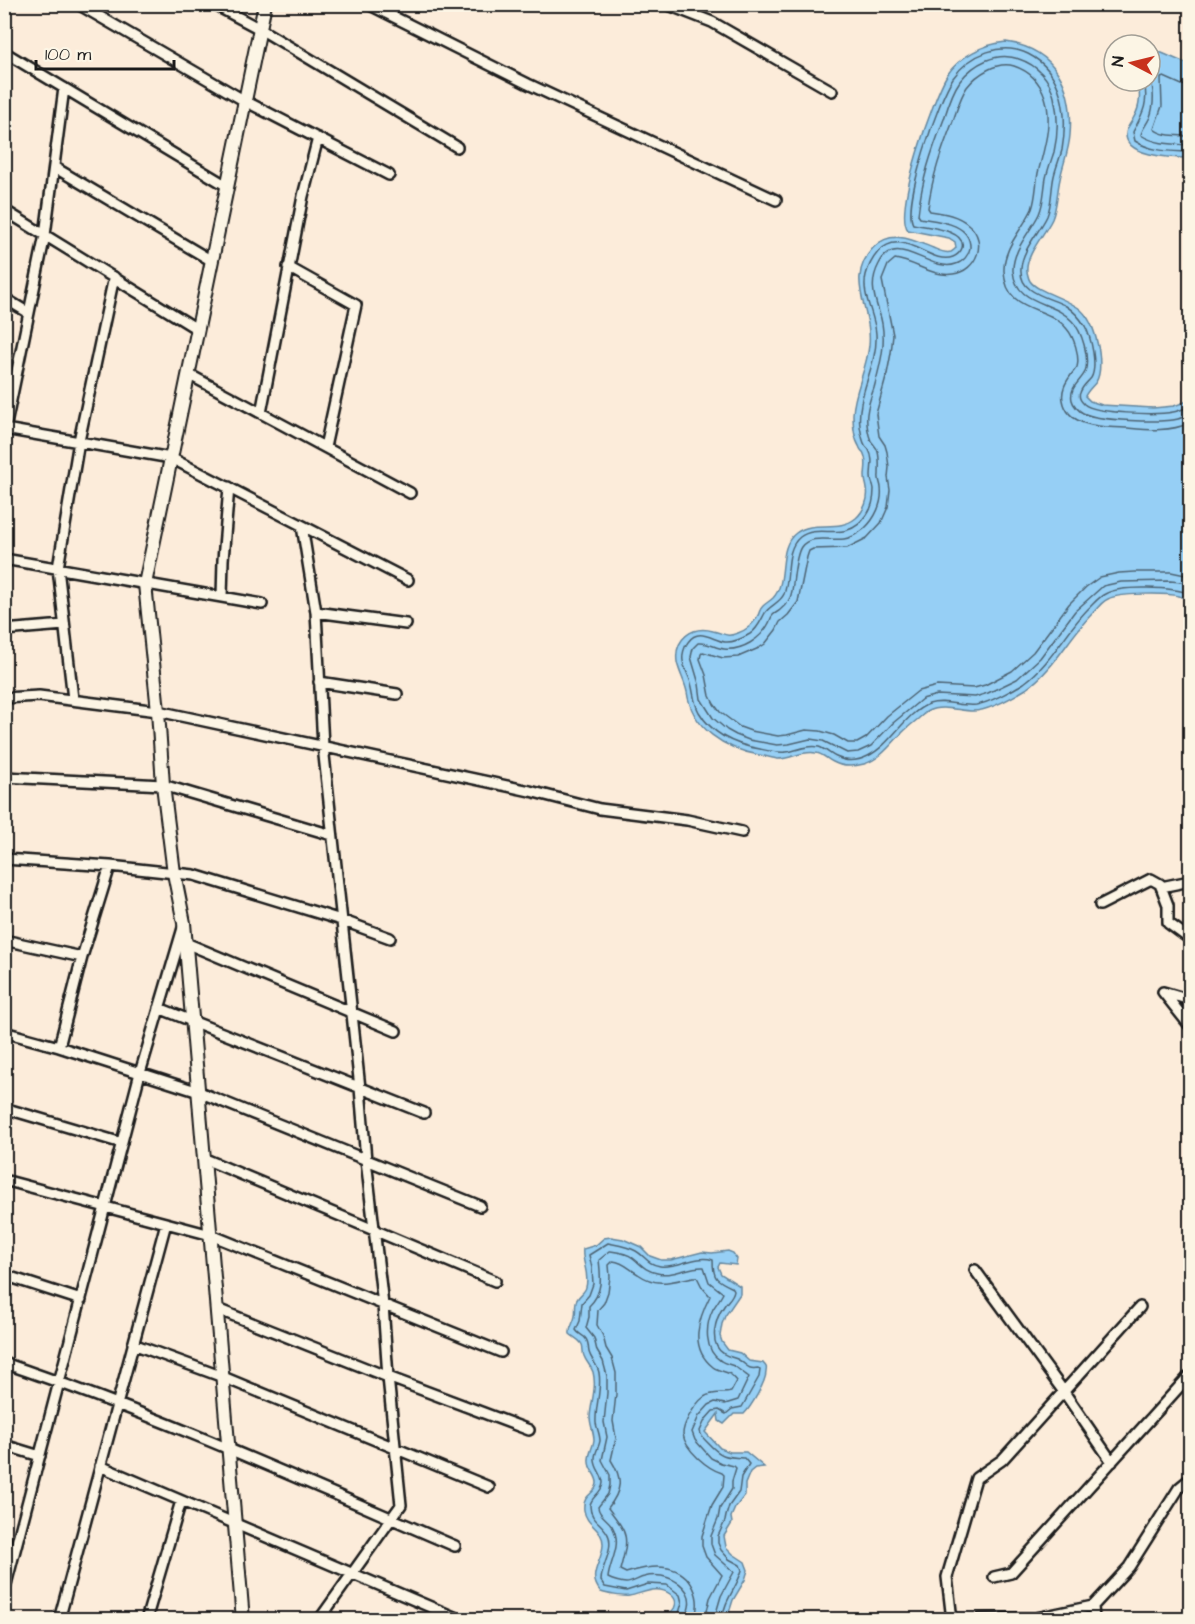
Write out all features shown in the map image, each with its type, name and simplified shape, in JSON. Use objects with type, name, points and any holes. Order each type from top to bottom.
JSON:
[{"type":"street","points":[[78,4],[245,101],[389,175]]},
{"type":"street","points":[[213,4],[260,29],[457,147]]},
{"type":"street","points":[[4,1592],[140,1073],[182,942],[184,923],[174,873],[163,785],[158,711],[144,584],[265,4]]},
{"type":"street","points":[[368,4],[528,84],[776,200]]},
{"type":"street","points":[[666,4],[712,22],[832,91]]},
{"type":"street","points":[[4,52],[227,186]]},
{"type":"street","points":[[64,88],[45,235],[5,431],[79,441],[171,458],[408,580]]},
{"type":"street","points":[[261,413],[288,267],[318,138]]},
{"type":"street","points":[[54,167],[212,261]]},
{"type":"street","points":[[4,210],[197,329]]},
{"type":"street","points":[[288,267],[356,304],[325,447]]},
{"type":"street","points":[[73,699],[58,568],[79,441],[114,277]]},
{"type":"street","points":[[4,298],[29,313]]},
{"type":"street","points":[[188,375],[410,494]]},
{"type":"street","points":[[222,597],[229,488]]},
{"type":"street","points":[[302,526],[316,612],[323,746],[383,1305],[401,1505],[319,1620]]},
{"type":"street","points":[[4,559],[262,604]]},
{"type":"street","points":[[316,612],[406,624]]},
{"type":"street","points":[[4,630],[64,625]]},
{"type":"street","points":[[320,682],[397,694]]},
{"type":"street","points":[[4,698],[39,696],[158,711],[530,791],[600,809],[687,820],[742,832]]},
{"type":"street","points":[[4,777],[163,785],[332,835]]},
{"type":"street","points":[[4,859],[110,866],[194,875],[341,920],[390,938]]},
{"type":"street","points":[[59,1047],[82,957],[110,866]]},
{"type":"street","points":[[1100,904],[1152,879],[1160,884],[1168,905],[1168,923],[1191,939]]},
{"type":"street","points":[[1161,887],[1191,880]]},
{"type":"street","points":[[4,940],[82,957]]},
{"type":"street","points":[[182,942],[396,1031]]},
{"type":"street","points":[[182,942],[199,1092],[243,1620]]},
{"type":"street","points":[[1191,1000],[1163,992],[1191,1026]]},
{"type":"street","points":[[159,1008],[424,1113]]},
{"type":"street","points":[[4,1032],[59,1047],[199,1092],[480,1206]]},
{"type":"street","points":[[4,1108],[122,1143]]},
{"type":"street","points":[[205,1159],[495,1281]]},
{"type":"street","points":[[4,1180],[211,1235],[501,1352]]},
{"type":"street","points":[[59,1620],[166,1223]]},
{"type":"street","points":[[975,1269],[1112,1462]]},
{"type":"street","points":[[4,1275],[81,1300]]},
{"type":"street","points":[[952,1620],[947,1577],[976,1478],[1002,1460],[1140,1307]]},
{"type":"street","points":[[217,1309],[529,1430]]},
{"type":"street","points":[[133,1344],[223,1377],[489,1487]]},
{"type":"street","points":[[4,1364],[59,1382],[229,1449],[455,1546]]},
{"type":"street","points":[[994,1577],[1011,1573],[1191,1375]]},
{"type":"street","points":[[4,1445],[40,1456]]},
{"type":"street","points":[[100,1466],[461,1620]]},
{"type":"street","points":[[980,1619],[1036,1618],[1094,1606],[1129,1567],[1179,1488],[1191,1479]]},
{"type":"street","points":[[146,1620],[182,1501]]},
{"type":"street","points":[[1094,1606],[1094,1620]]},
{"type":"water","points":[[1006,42],[1023,46],[1038,53],[1049,62],[1065,87],[1069,102],[1069,141],[1055,210],[1029,259],[1027,272],[1029,280],[1034,285],[1081,310],[1091,323],[1099,351],[1100,366],[1096,382],[1085,396],[1090,401],[1102,405],[1153,408],[1174,406],[1190,400],[1190,600],[1173,595],[1154,594],[1113,597],[1106,600],[1085,621],[1054,662],[1026,689],[986,709],[968,711],[944,708],[928,711],[907,728],[881,755],[864,764],[840,765],[821,754],[811,752],[778,759],[734,748],[712,735],[696,717],[677,662],[678,647],[686,636],[698,630],[731,635],[749,627],[761,608],[778,591],[786,547],[790,539],[796,533],[810,527],[842,525],[856,518],[864,508],[867,501],[866,460],[856,439],[853,414],[869,345],[867,319],[861,295],[861,271],[865,259],[874,247],[888,238],[910,239],[939,251],[951,252],[956,248],[955,242],[949,238],[908,230],[905,219],[910,178],[933,105],[947,75],[952,68],[973,52],[989,45]]},
{"type":"water","points":[[1162,53],[1190,65],[1190,158],[1150,154],[1131,145],[1127,138],[1127,129],[1136,113],[1139,93],[1162,93]]},
{"type":"water","points":[[604,1238],[623,1239],[641,1247],[650,1256],[661,1260],[671,1260],[702,1252],[728,1251],[733,1253],[737,1259],[736,1265],[720,1263],[718,1267],[721,1274],[740,1286],[740,1294],[725,1316],[720,1336],[728,1350],[740,1353],[749,1361],[763,1363],[766,1368],[764,1382],[744,1414],[734,1414],[724,1424],[719,1421],[718,1414],[705,1432],[720,1448],[730,1452],[746,1452],[764,1467],[755,1468],[750,1472],[745,1484],[745,1495],[735,1508],[731,1517],[732,1523],[724,1536],[726,1547],[745,1562],[748,1570],[733,1600],[727,1619],[663,1619],[676,1604],[674,1598],[665,1591],[655,1590],[629,1596],[615,1595],[601,1592],[595,1580],[603,1540],[588,1520],[584,1510],[585,1500],[595,1489],[597,1483],[589,1465],[594,1440],[590,1417],[594,1378],[583,1354],[582,1344],[570,1332],[576,1302],[587,1282],[583,1249],[596,1245]]}]
